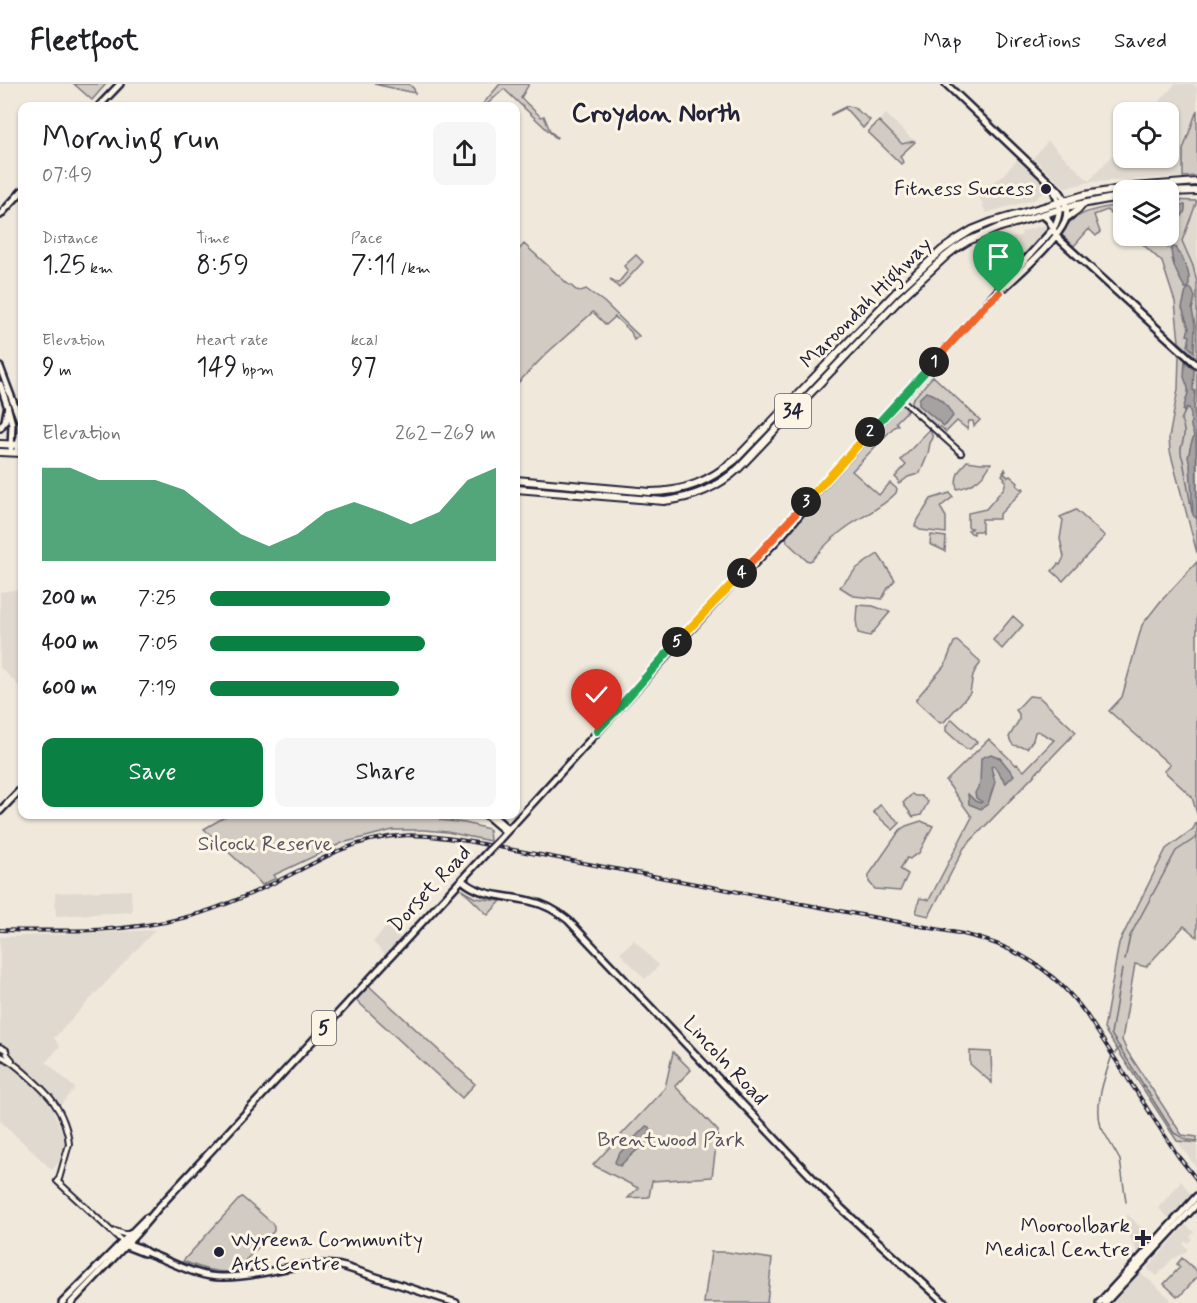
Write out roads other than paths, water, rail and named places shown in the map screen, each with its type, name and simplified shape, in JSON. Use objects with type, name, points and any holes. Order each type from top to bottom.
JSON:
[{"type":"highway","name":"Maroondah Highway","points":[[520,480],[650,492],[687,488],[711,477],[735,460],[897,291],[942,250],[972,230],[992,222],[1105,190],[1197,182]]},
{"type":"highway","points":[[1179,192],[1197,191]]},
{"type":"highway","name":"Maroondah Highway","points":[[520,489],[664,501],[679,500],[716,486],[739,468],[899,300],[946,256],[968,241],[998,228],[1063,209],[1113,198]]},
{"type":"highway","points":[[0,444],[17,445]]},
{"type":"highway","points":[[0,452],[16,453]]},
{"type":"main road","points":[[103,102],[120,84]]},
{"type":"main road","name":"Dorset Road","points":[[520,816],[723,592],[779,536],[822,484],[1065,220],[1062,201],[1051,184],[946,84]]},
{"type":"main road","points":[[0,215],[18,195]]},
{"type":"main road","points":[[1065,220],[1083,204]]},
{"type":"main road","name":"Dorset Road","points":[[1054,232],[1063,209]]},
{"type":"main road","points":[[1043,216],[1050,220],[1054,232],[1196,364]]},
{"type":"main road","points":[[0,367],[17,445],[16,453]]},
{"type":"main road","points":[[2,382],[18,417]]},
{"type":"main road","points":[[0,428],[6,417],[7,405]]},
{"type":"main road","points":[[12,424],[18,423]]},
{"type":"main road","points":[[0,811],[18,792]]},
{"type":"main road","points":[[491,819],[499,831],[498,840]]},
{"type":"main road","points":[[497,819],[507,830]]},
{"type":"main road","name":"Dorset Road","points":[[62,1303],[137,1233],[517,819]]},
{"type":"main road","points":[[496,825],[507,830]]},
{"type":"main road","name":"Lincoln Road","points":[[462,880],[480,892],[537,903],[568,920],[841,1208],[945,1303]]},
{"type":"main road","points":[[1105,1303],[1197,1196]]},
{"type":"main road","points":[[1180,1218],[1197,1204]]},
{"type":"main road","name":"Dorset Road","points":[[71,1303],[117,1255],[130,1234],[159,1207]]},
{"type":"main road","points":[[137,1233],[140,1250]]},
{"type":"main road","points":[[126,1243],[203,1275],[224,1278],[316,1264],[337,1265],[456,1303]]},
{"type":"main road","points":[[117,1255],[140,1250]]},
{"type":"main road","points":[[1098,1303],[1138,1264]]},
{"type":"street","points":[[901,399],[961,453]]},
{"type":"street","points":[[1,1049],[6,1049],[4,1056],[53,1101],[66,1128],[69,1148],[57,1181],[126,1243]]},
{"type":"street","points":[[109,1228],[119,1233],[130,1234]]},
{"type":"waterway","points":[[1187,407],[1181,420],[1184,428],[1181,453],[1192,512]]},
{"type":"waterway","points":[[1125,960],[1130,936],[1176,851],[1197,837]]},
{"type":"waterway","points":[[1122,969],[1111,1034],[1174,1133],[1187,1140],[1197,1141]]},
{"type":"waterway","points":[[1115,1053],[1120,1047]]},
{"type":"waterway","points":[[1112,1055],[1101,1090],[1099,1118],[1101,1127],[1120,1160],[1126,1202]]},
{"type":"railway","points":[[0,930],[70,931],[117,928],[187,917],[245,896],[356,844],[406,835],[440,837],[477,843],[963,934],[1000,945],[1017,953],[1047,973],[1074,998],[1178,1156],[1197,1180]]},
{"type":"place","name":"Fitness Success","points":[[1046,189]]},
{"type":"place","name":"Mooroolbark Medical Centre","points":[[1143,1238]]},
{"type":"place","name":"Wyreena Community Arts Centre","points":[[219,1252]]},
{"type":"district","name":"Croydon North","points":[[656,113]]},
{"type":"park label","name":"Silcock Reserve","points":[[265,844]]},
{"type":"park label","name":"Brentwood Park","points":[[671,1140]]}]
